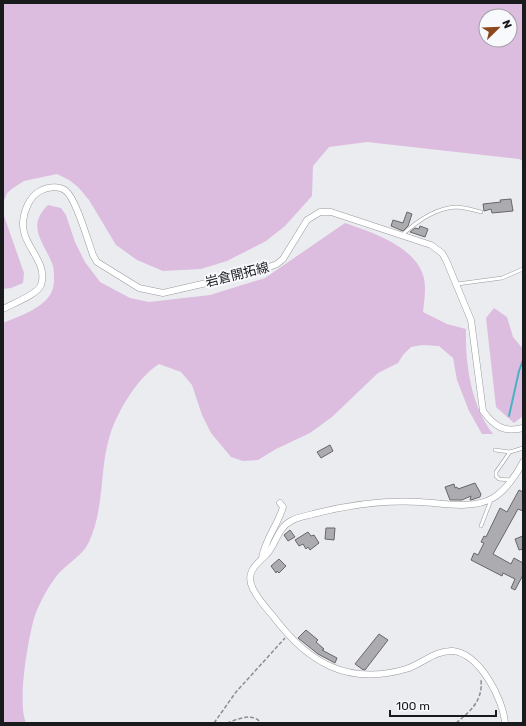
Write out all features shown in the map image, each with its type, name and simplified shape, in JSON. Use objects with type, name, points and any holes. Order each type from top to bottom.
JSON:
[{"type":"street","name":"岩倉開拓線","points":[[3,309],[37,291],[41,285],[42,274],[39,262],[24,237],[23,223],[26,209],[30,200],[35,194],[50,187],[60,188],[66,191],[74,202],[93,255],[97,262],[138,288],[163,293],[272,266],[283,259],[307,220],[320,212],[331,212],[431,245],[442,253],[473,327],[483,411],[490,421],[499,428],[513,431],[523,428]]},
{"type":"street","points":[[506,723],[497,692],[465,654],[453,651],[439,652],[417,665],[397,671],[363,675],[348,673],[317,661],[288,636],[253,590],[250,581],[252,569],[269,551],[287,523],[352,505],[399,502],[456,506],[492,499],[500,493],[511,480],[523,462]]},
{"type":"street","points":[[262,558],[263,549],[281,514],[283,507],[280,503]]},
{"type":"lane","points":[[402,235],[428,216],[447,209],[457,207],[481,212]]},
{"type":"lane","points":[[456,284],[502,278],[523,269]]},
{"type":"lane","points":[[495,450],[510,452],[523,448]]},
{"type":"lane","points":[[510,452],[496,472],[496,476],[499,479],[511,480]]},
{"type":"lane","points":[[482,526],[492,499]]},
{"type":"path","points":[[214,723],[236,692],[288,636]]},
{"type":"path","points":[[456,723],[477,703],[482,694],[480,670]]},
{"type":"path","points":[[227,723],[251,717],[257,718],[261,723]]},
{"type":"shaded area","points":[[3,3],[523,3],[523,161],[519,159],[367,142],[329,147],[313,166],[312,196],[285,226],[266,241],[227,261],[201,269],[163,271],[137,260],[116,245],[89,200],[78,187],[69,180],[57,174],[24,181],[7,193],[3,203]]},
{"type":"shaded area","points":[[48,205],[61,208],[66,215],[75,242],[85,262],[100,282],[130,298],[149,302],[210,295],[265,278],[345,223],[379,236],[401,248],[411,256],[418,265],[424,279],[425,289],[423,312],[447,324],[466,329],[468,370],[471,384],[479,411],[493,434],[482,434],[469,411],[457,380],[453,358],[439,346],[422,345],[411,347],[398,363],[378,373],[332,417],[310,433],[276,449],[258,460],[243,461],[231,457],[211,433],[202,415],[192,385],[181,372],[159,364],[143,377],[136,386],[123,406],[113,426],[104,462],[100,502],[94,529],[89,542],[78,557],[63,569],[55,578],[39,605],[35,615],[24,670],[23,700],[26,723],[3,723],[3,323],[36,308],[46,300],[52,291],[54,281],[53,266],[37,228],[41,213]]},
{"type":"shaded area","points":[[3,213],[24,273],[23,283],[11,288],[3,289]]},
{"type":"shaded area","points":[[494,308],[507,317],[513,337],[523,349],[523,416],[514,423],[496,407],[486,318]]},
{"type":"building","points":[[511,199],[513,211],[492,213],[491,209],[484,211],[483,204]]},
{"type":"building","points":[[407,212],[412,214],[408,226],[403,231],[391,226],[393,220],[403,223]]},
{"type":"building","points":[[420,226],[428,229],[425,237],[410,232],[415,228],[419,229]]},
{"type":"building","points":[[330,445],[333,451],[321,458],[317,452]]},
{"type":"building","points":[[475,483],[481,494],[480,497],[471,500],[471,496],[462,500],[450,500],[445,487],[454,484],[455,488],[457,487],[458,489]]},
{"type":"building","points":[[519,490],[523,492],[523,511],[518,509],[493,554],[511,564],[514,558],[523,563],[523,575],[515,590],[511,588],[515,579],[503,573],[502,576],[471,560],[474,553],[478,555],[484,543],[481,542],[484,536],[486,537],[500,508],[507,512]]},
{"type":"building","points":[[326,528],[335,528],[334,540],[325,539]]},
{"type":"building","points":[[290,530],[295,537],[288,541],[284,535]]},
{"type":"building","points":[[308,532],[311,536],[314,535],[319,543],[310,550],[308,547],[306,549],[303,544],[299,546],[295,540]]},
{"type":"building","points":[[523,536],[523,549],[519,550],[515,539]]},
{"type":"building","points":[[279,559],[286,566],[279,573],[277,571],[276,573],[271,566]]},
{"type":"building","points":[[306,630],[318,640],[316,642],[324,649],[322,650],[337,658],[335,663],[318,654],[298,638]]},
{"type":"building","points":[[379,634],[388,640],[365,670],[362,669],[355,664]]},
{"type":"waterway","points":[[509,416],[519,371],[523,360]]}]
